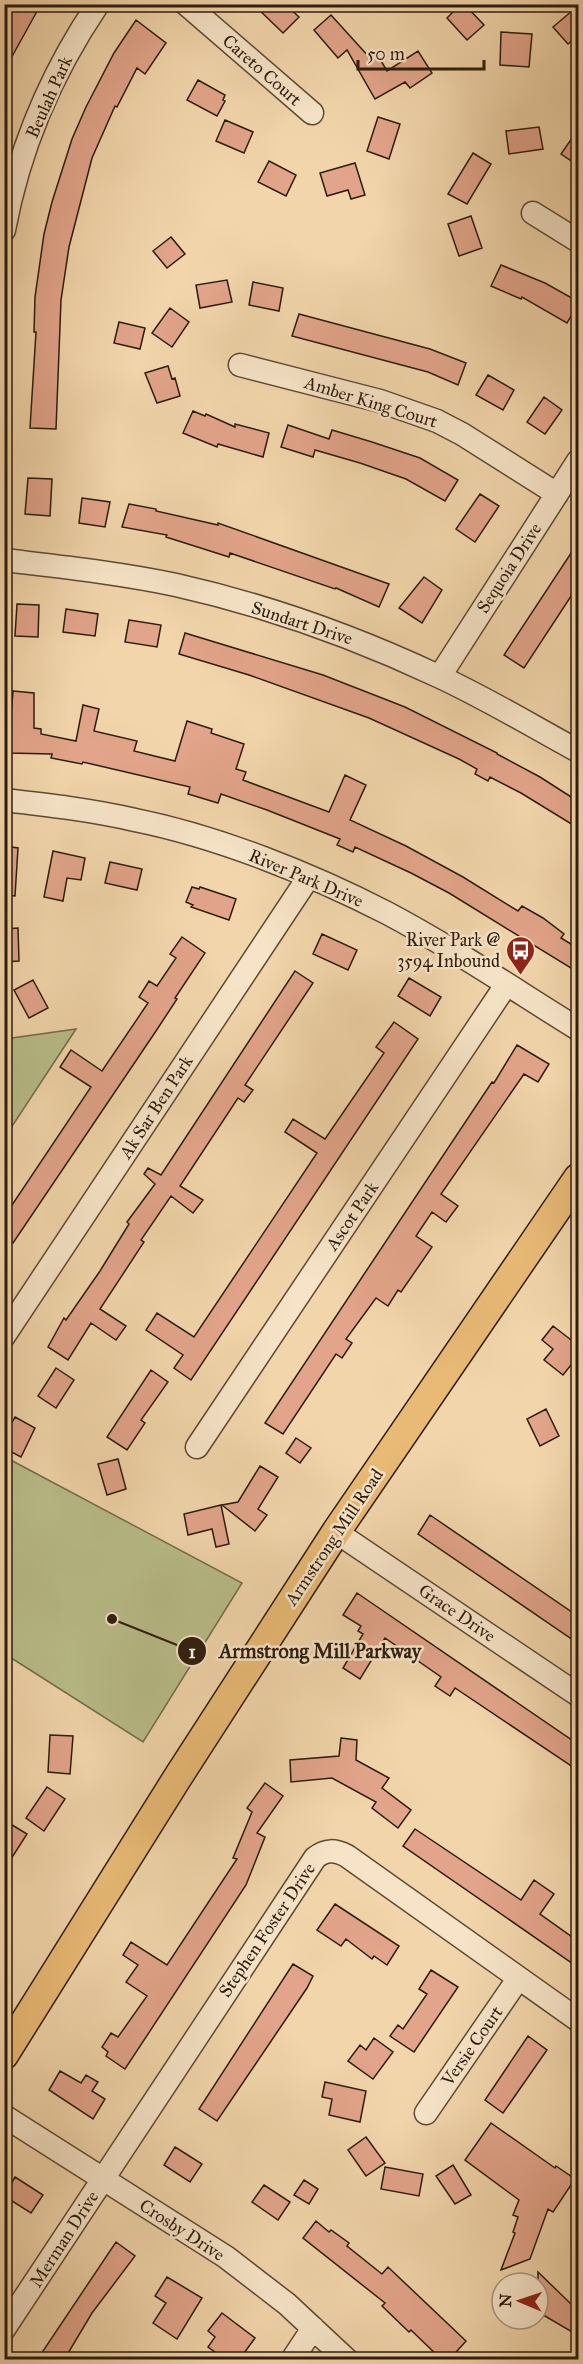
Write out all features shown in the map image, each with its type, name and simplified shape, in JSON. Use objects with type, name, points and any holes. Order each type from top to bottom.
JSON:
[{"type":"main road","name":"Armstrong Mill Road","points":[[4,2055],[176,1780],[336,1532],[579,1178]]},
{"type":"street","name":"Beulah Park","points":[[4,230],[13,190],[43,104],[81,30],[98,4]]},
{"type":"street","name":"Careto Court","points":[[186,4],[312,113]]},
{"type":"street","points":[[533,213],[579,242]]},
{"type":"street","name":"Amber King Court","points":[[240,365],[380,401],[437,421],[462,434],[557,494]]},
{"type":"street","name":"Sequoia Drive","points":[[440,676],[579,460]]},
{"type":"street","name":"Sundart Drive","points":[[4,560],[177,585],[306,623],[366,644],[440,676],[579,751]]},
{"type":"street","name":"River Park Drive","points":[[4,800],[87,810],[138,820],[264,858],[387,913],[436,940],[579,1029]]},
{"type":"street","name":"Ak Sar Ben Park","points":[[4,1336],[308,878]]},
{"type":"street","name":"Ascot Park","points":[[197,1447],[506,985]]},
{"type":"street","name":"Grace Drive","points":[[336,1532],[579,1695]]},
{"type":"street","name":"Stephen Foster Drive","points":[[103,2179],[315,1858],[328,1851],[338,1851],[347,1856],[579,2020]]},
{"type":"street","name":"Versie Court","points":[[426,2113],[518,1979]]},
{"type":"street","name":"Crosby Drive","points":[[4,2116],[260,2282],[347,2360]]},
{"type":"street","name":"Merman Drive","points":[[4,2329],[103,2179]]},
{"type":"street","points":[[292,2360],[313,2328]]},
{"type":"green space","points":[[76,1029],[5,1137],[5,1118],[11,1109],[5,1093],[4,1050],[12,1038]]},
{"type":"green space","points":[[5,1457],[242,1583],[143,1742],[5,1654]]},
{"type":"building","points":[[13,4],[41,4],[4,71],[4,18]]},
{"type":"building","points":[[253,4],[285,4],[299,17],[283,33]]},
{"type":"building","points":[[461,4],[464,4],[484,25],[467,40],[447,18]]},
{"type":"building","points":[[579,5],[579,35],[568,44],[553,27]]},
{"type":"building","points":[[331,15],[370,58],[377,54],[387,71],[418,51],[432,73],[410,88],[405,82],[375,99],[347,50],[338,58],[314,30]]},
{"type":"building","points":[[136,20],[166,43],[145,74],[137,68],[117,107],[115,106],[92,158],[69,247],[61,300],[56,429],[30,428],[36,332],[34,332],[35,297],[44,234],[52,202],[72,139],[86,107],[114,53]]},
{"type":"building","points":[[501,32],[532,34],[529,67],[500,65]]},
{"type":"building","points":[[198,80],[225,95],[223,100],[225,101],[217,116],[187,100]]},
{"type":"building","points":[[378,117],[400,124],[389,159],[367,151]]},
{"type":"building","points":[[225,120],[253,132],[244,153],[216,141]]},
{"type":"building","points":[[539,127],[543,149],[509,154],[506,131]]},
{"type":"building","points":[[579,128],[579,166],[561,154]]},
{"type":"building","points":[[473,153],[491,164],[467,204],[448,194]]},
{"type":"building","points":[[269,161],[296,175],[286,196],[258,182]]},
{"type":"building","points":[[355,163],[365,195],[351,199],[348,190],[327,196],[320,173]]},
{"type":"building","points":[[471,216],[482,248],[459,256],[448,224]]},
{"type":"building","points":[[171,237],[185,254],[167,268],[153,251]]},
{"type":"building","points":[[501,265],[545,283],[579,302],[567,323],[522,297],[521,299],[491,286]]},
{"type":"building","points":[[227,280],[232,302],[200,308],[196,285]]},
{"type":"building","points":[[253,282],[283,288],[279,311],[249,305]]},
{"type":"building","points":[[170,308],[189,322],[172,347],[152,333]]},
{"type":"building","points":[[299,314],[430,349],[466,363],[458,385],[428,372],[292,336]]},
{"type":"building","points":[[119,322],[145,328],[140,349],[114,343]]},
{"type":"building","points":[[168,366],[172,379],[175,378],[180,396],[157,403],[145,373]]},
{"type":"building","points":[[488,375],[514,390],[503,410],[476,395]]},
{"type":"building","points":[[544,397],[562,410],[545,434],[527,422]]},
{"type":"building","points":[[193,411],[205,416],[206,414],[235,427],[235,424],[269,433],[263,457],[218,444],[217,447],[183,433]]},
{"type":"building","points":[[288,425],[329,439],[332,430],[372,442],[420,458],[458,480],[445,501],[406,479],[360,463],[315,450],[313,457],[281,447]]},
{"type":"building","points":[[28,478],[52,479],[50,516],[25,514]]},
{"type":"building","points":[[480,494],[499,506],[475,542],[456,529]]},
{"type":"building","points":[[82,498],[110,502],[105,527],[79,523]]},
{"type":"building","points":[[129,504],[218,525],[218,523],[389,584],[379,607],[336,588],[230,553],[229,557],[166,537],[167,535],[122,527]]},
{"type":"building","points":[[579,541],[579,584],[524,668],[504,655]]},
{"type":"building","points":[[424,577],[442,590],[422,623],[399,608]]},
{"type":"building","points":[[17,604],[39,605],[38,637],[15,636]]},
{"type":"building","points":[[66,609],[98,614],[95,636],[63,632]]},
{"type":"building","points":[[129,620],[161,625],[157,647],[125,642]]},
{"type":"building","points":[[185,633],[323,675],[405,707],[540,777],[579,802],[579,816],[573,825],[521,793],[490,777],[488,781],[475,774],[477,769],[459,759],[369,718],[249,675],[179,654]]},
{"type":"building","points":[[13,691],[34,693],[34,728],[41,729],[41,734],[76,741],[83,705],[99,709],[94,731],[137,741],[134,751],[175,761],[187,721],[212,729],[211,733],[244,744],[236,769],[246,772],[243,780],[329,812],[345,775],[366,785],[350,820],[406,846],[518,911],[522,906],[543,918],[564,934],[561,938],[579,949],[579,973],[449,893],[411,873],[355,847],[353,852],[337,845],[340,839],[267,810],[221,794],[218,803],[188,794],[190,787],[83,762],[82,764],[51,758],[52,754],[8,753],[4,746],[4,715],[11,715]]},
{"type":"building","points":[[4,846],[18,848],[15,896],[4,895]]},
{"type":"building","points":[[53,851],[85,858],[81,880],[67,878],[63,901],[44,897]]},
{"type":"building","points":[[110,862],[142,869],[137,890],[105,883]]},
{"type":"building","points":[[192,887],[199,889],[200,887],[236,899],[229,920],[191,907],[193,905],[186,902]]},
{"type":"building","points":[[18,928],[19,961],[4,962],[4,929]]},
{"type":"building","points":[[322,934],[357,950],[348,970],[313,954]]},
{"type":"building","points":[[182,937],[205,953],[156,1031],[13,1243],[4,1238],[4,1217],[91,1087],[60,1067],[71,1050],[102,1071],[148,1003],[139,997],[149,981],[157,986],[176,958],[170,954]]},
{"type":"building","points":[[295,971],[313,983],[245,1085],[253,1090],[244,1102],[238,1098],[180,1186],[203,1200],[193,1213],[171,1196],[141,1240],[144,1242],[100,1309],[126,1326],[116,1340],[91,1323],[68,1360],[48,1347],[64,1318],[66,1320],[100,1271],[129,1224],[127,1222],[155,1184],[144,1174],[148,1168],[161,1175]]},
{"type":"building","points":[[409,978],[441,997],[430,1016],[398,996]]},
{"type":"building","points":[[33,980],[48,1008],[29,1018],[14,990]]},
{"type":"building","points":[[394,1022],[418,1039],[191,1380],[174,1368],[183,1355],[146,1330],[157,1313],[194,1337],[317,1153],[285,1132],[293,1119],[325,1139],[384,1053],[376,1047]]},
{"type":"building","points":[[517,1045],[549,1064],[538,1082],[524,1074],[441,1194],[458,1206],[446,1222],[432,1212],[416,1236],[432,1247],[401,1292],[398,1290],[388,1306],[376,1298],[346,1339],[352,1343],[342,1358],[336,1354],[283,1434],[265,1423],[492,1082],[494,1083]]},
{"type":"building","points":[[553,1326],[579,1346],[579,1355],[563,1375],[544,1360],[553,1349],[542,1340]]},
{"type":"building","points":[[56,1368],[74,1380],[56,1408],[38,1396]]},
{"type":"building","points":[[151,1370],[168,1382],[141,1420],[145,1423],[127,1450],[107,1437]]},
{"type":"building","points":[[546,1409],[559,1436],[540,1446],[527,1419]]},
{"type":"building","points":[[15,1417],[35,1428],[21,1457],[4,1448],[4,1437]]},
{"type":"building","points":[[296,1438],[311,1448],[300,1463],[286,1453]]},
{"type":"building","points":[[118,1459],[126,1489],[107,1495],[98,1464]]},
{"type":"building","points":[[260,1466],[278,1477],[258,1509],[267,1515],[255,1531],[222,1505],[238,1502]]},
{"type":"building","points":[[221,1505],[229,1544],[216,1547],[212,1529],[188,1535],[184,1514]]},
{"type":"building","points":[[430,1515],[579,1617],[579,1644],[418,1534]]},
{"type":"building","points":[[357,1593],[579,1745],[579,1771],[455,1688],[450,1696],[435,1686],[441,1677],[385,1638],[360,1679],[343,1668],[363,1634],[358,1631],[361,1626],[343,1615]]},
{"type":"building","points":[[50,1735],[73,1736],[70,1774],[48,1772]]},
{"type":"building","points":[[341,1738],[357,1740],[356,1760],[389,1778],[382,1788],[411,1810],[398,1828],[372,1808],[376,1802],[332,1778],[291,1782],[290,1760],[339,1756]]},
{"type":"building","points":[[265,1783],[283,1796],[257,1833],[265,1837],[246,1885],[125,2069],[106,2056],[108,2052],[102,2047],[111,2033],[118,2037],[147,1996],[126,1982],[138,1965],[123,1955],[131,1942],[167,1965],[237,1859],[233,1858],[252,1812],[247,1808]]},
{"type":"building","points":[[47,1787],[65,1799],[44,1831],[26,1818]]},
{"type":"building","points":[[4,1820],[27,1834],[4,1870]]},
{"type":"building","points":[[415,1829],[521,1900],[534,1880],[554,1894],[540,1914],[579,1942],[579,1968],[403,1846]]},
{"type":"building","points":[[335,1904],[399,1946],[387,1965],[374,1956],[372,1959],[346,1939],[341,1946],[317,1930]]},
{"type":"building","points":[[293,1964],[313,1976],[217,2121],[199,2109]]},
{"type":"building","points":[[431,1970],[458,1987],[414,2052],[390,2036],[398,2025],[403,2029],[427,1994],[419,1989]]},
{"type":"building","points":[[528,2036],[547,2050],[503,2113],[485,2100]]},
{"type":"building","points":[[374,2038],[393,2052],[373,2079],[348,2061],[360,2045],[366,2050]]},
{"type":"building","points":[[60,2071],[81,2083],[86,2075],[98,2082],[92,2091],[105,2099],[93,2119],[49,2090]]},
{"type":"building","points":[[325,2082],[366,2091],[360,2122],[329,2115],[332,2099],[322,2097]]},
{"type":"building","points":[[491,2123],[555,2168],[556,2166],[575,2179],[553,2212],[548,2209],[530,2259],[501,2270],[515,2233],[513,2232],[518,2217],[513,2215],[519,2200],[465,2160]]},
{"type":"building","points":[[366,2137],[385,2163],[366,2176],[348,2150]]},
{"type":"building","points":[[175,2147],[202,2164],[190,2182],[164,2165]]},
{"type":"building","points":[[453,2165],[471,2195],[455,2204],[436,2176]]},
{"type":"building","points":[[385,2167],[423,2174],[419,2196],[381,2189]]},
{"type":"building","points":[[15,2177],[43,2195],[31,2213],[4,2196]]},
{"type":"building","points":[[304,2180],[318,2189],[309,2204],[294,2195]]},
{"type":"building","points":[[264,2185],[290,2202],[278,2220],[252,2202]]},
{"type":"building","points":[[316,2221],[329,2232],[331,2230],[349,2243],[347,2246],[382,2274],[388,2267],[466,2341],[449,2360],[442,2360],[382,2306],[385,2303],[303,2238]]},
{"type":"building","points":[[116,2242],[135,2256],[92,2313],[64,2360],[37,2360]]},
{"type":"building","points":[[167,2277],[202,2298],[177,2339],[153,2323],[166,2303],[155,2296]]},
{"type":"building","points":[[550,2284],[579,2309],[579,2336],[550,2319]]},
{"type":"building","points":[[222,2313],[255,2338],[239,2360],[226,2360],[208,2347],[215,2337],[208,2331]]},
{"type":"place","name":"River Park @ 3594 Inbound","points":[[521,976]]},
{"type":"place","name":"Armstrong Mill Parkway","points":[[112,1619]]}]
